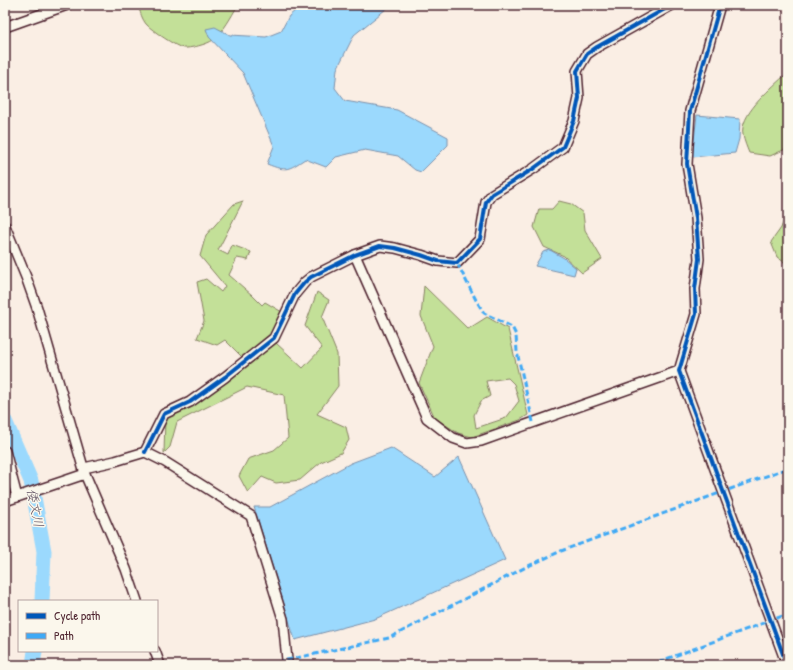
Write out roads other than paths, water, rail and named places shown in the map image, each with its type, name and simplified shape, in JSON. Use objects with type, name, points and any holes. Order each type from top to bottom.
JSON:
[{"type":"street","points":[[5,27],[67,5]]},
{"type":"street","points":[[5,501],[85,471],[145,452],[164,414],[190,402],[225,377],[274,338],[296,294],[304,282],[355,256],[380,246],[396,248],[421,255],[438,262],[458,263],[480,239],[486,202],[492,194],[533,169],[563,147],[574,121],[580,98],[577,72],[587,54],[672,5]]},
{"type":"street","points":[[720,5],[690,111],[687,164],[696,218],[699,258],[695,289],[696,314],[679,371],[787,665]]},
{"type":"street","points":[[5,226],[37,308],[85,471],[138,600]]},
{"type":"street","points":[[355,256],[427,418],[453,438],[467,443],[481,441],[679,371]]},
{"type":"street","points":[[5,451],[19,496]]},
{"type":"street","points":[[145,452],[165,462],[251,516],[283,619],[287,660]]},
{"type":"street","points":[[155,652],[160,665]]},
{"type":"water","points":[[302,5],[391,5],[354,35],[337,69],[335,88],[345,101],[397,110],[448,137],[448,145],[421,172],[415,170],[398,156],[365,150],[336,157],[326,167],[305,159],[295,166],[287,169],[267,164],[274,146],[243,73],[209,37],[206,29],[215,27],[230,35],[266,37],[281,31],[289,16]]},
{"type":"water","points":[[391,5],[427,5],[424,7]]},
{"type":"water","points":[[697,115],[740,119],[739,139],[735,153],[692,157]]},
{"type":"water","points":[[550,250],[564,258],[576,268],[574,275],[535,266],[543,252]]},
{"type":"water","points":[[391,448],[435,477],[459,457],[505,560],[375,619],[295,640],[254,507],[270,507],[351,463]]},
{"type":"waterway","name":"倭文川","points":[[5,421],[31,481],[44,551],[42,600]]},
{"type":"waterway","name":"倭文川","points":[[33,665],[35,652]]}]
